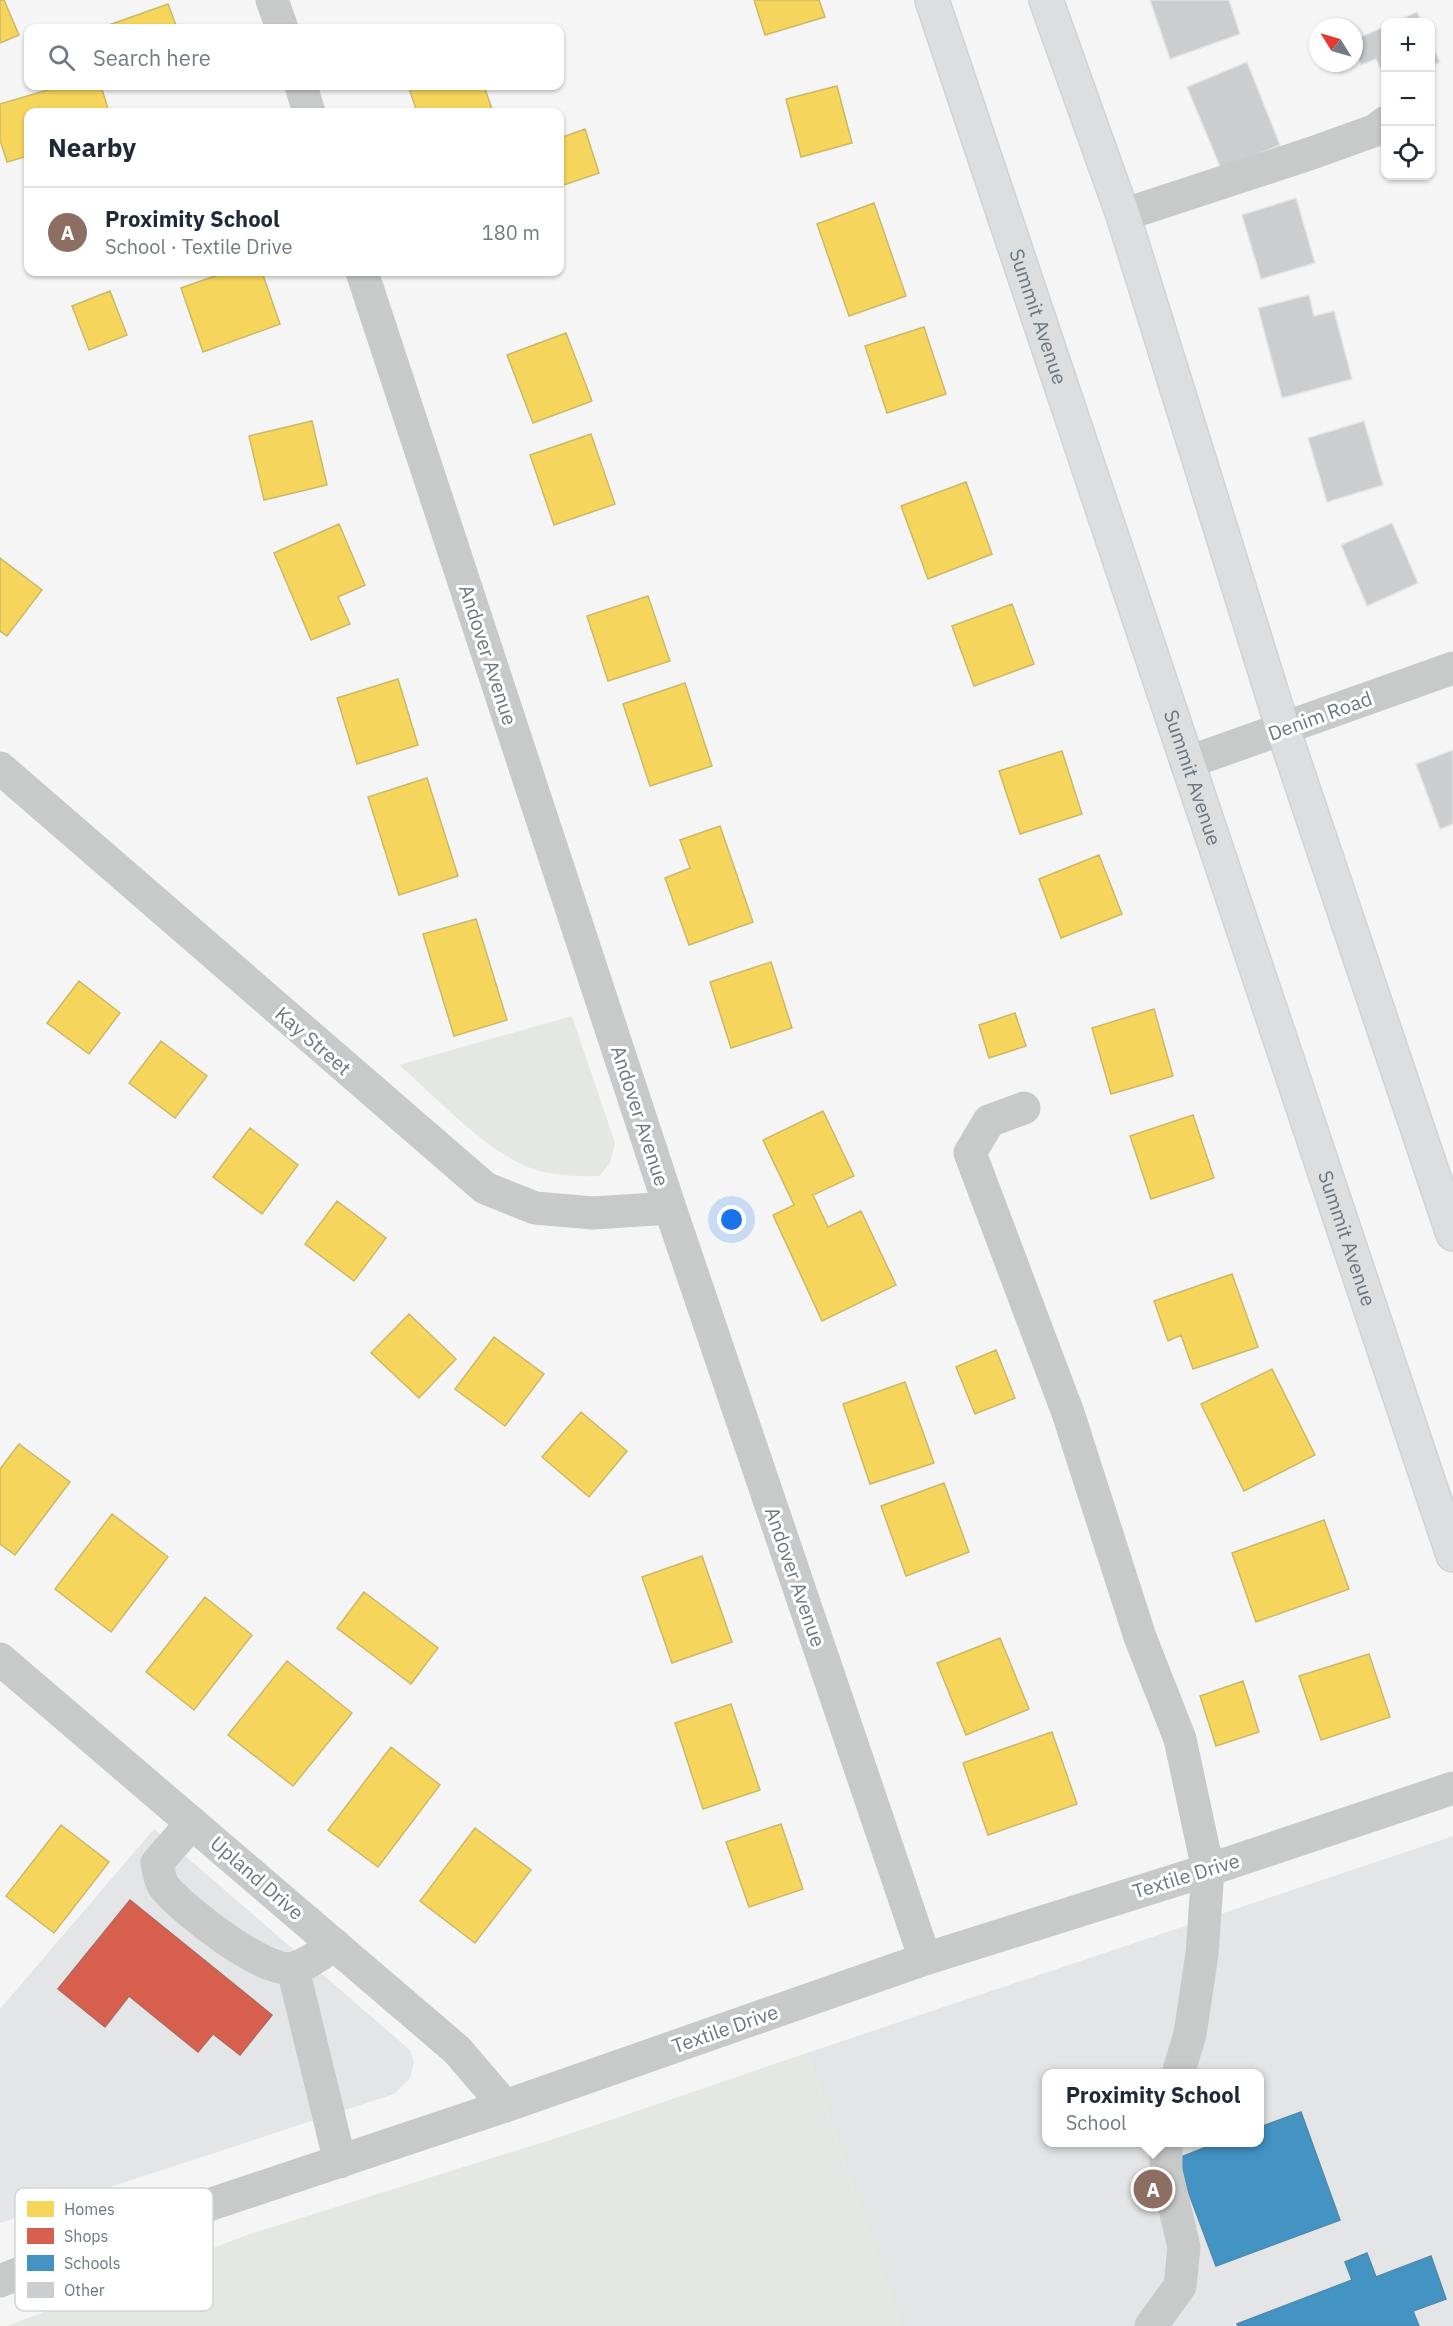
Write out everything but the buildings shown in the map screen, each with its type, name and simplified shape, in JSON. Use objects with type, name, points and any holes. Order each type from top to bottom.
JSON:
[{"type":"main road","name":"Summit Avenue","points":[[932,0],[1453,1555]]},
{"type":"main road","points":[[1046,0],[1123,215],[1283,729],[1453,1234]]},
{"type":"street","points":[[272,0],[281,24]]},
{"type":"street","points":[[301,90],[308,108]]},
{"type":"street","points":[[1123,215],[1312,153],[1376,130],[1381,126]]},
{"type":"street","name":"Andover Avenue","points":[[363,276],[670,1208],[925,1959]]},
{"type":"street","name":"Denim Road","points":[[1186,763],[1453,668]]},
{"type":"street","name":"Kay Street","points":[[0,768],[484,1188],[535,1208],[592,1213],[670,1208]]},
{"type":"street","points":[[1024,1108],[990,1121],[970,1153],[1068,1413],[1140,1637],[1180,1739],[1208,1870],[1200,1965],[1190,2034],[1179,2069]]},
{"type":"street","name":"Upland Drive","points":[[0,1659],[457,2050],[505,2106]]},
{"type":"street","name":"Textile Drive","points":[[213,2204],[505,2106],[925,1959],[1208,1870],[1453,1788]]},
{"type":"street","points":[[192,1823],[158,1863],[164,1887],[187,1910],[227,1940],[265,1964],[293,1969],[335,1946]]},
{"type":"street","points":[[293,1969],[340,2162]]},
{"type":"street","points":[[1151,2326],[1180,2286],[1184,2247],[1166,2171],[1166,2147]]},
{"type":"street","name":"Textile Drive","points":[[0,2281],[15,2275]]},
{"type":"shaded area","points":[[572,1016],[615,1143],[610,1163],[599,1176],[557,1174],[536,1170],[517,1162],[471,1130],[399,1065]]},
{"type":"shaded area","points":[[154,1829],[410,2050],[414,2062],[410,2078],[394,2094],[107,2188],[15,2188],[15,2218],[0,2223],[0,2009]]},
{"type":"shaded area","points":[[1453,1836],[1453,2326],[900,2326],[807,2053]]},
{"type":"shaded area","points":[[807,2053],[900,2326],[7,2326],[47,2311],[213,2311],[213,2248],[250,2234],[566,2135]]},
{"type":"place","name":"Proximity School","points":[[1153,2189]]}]
